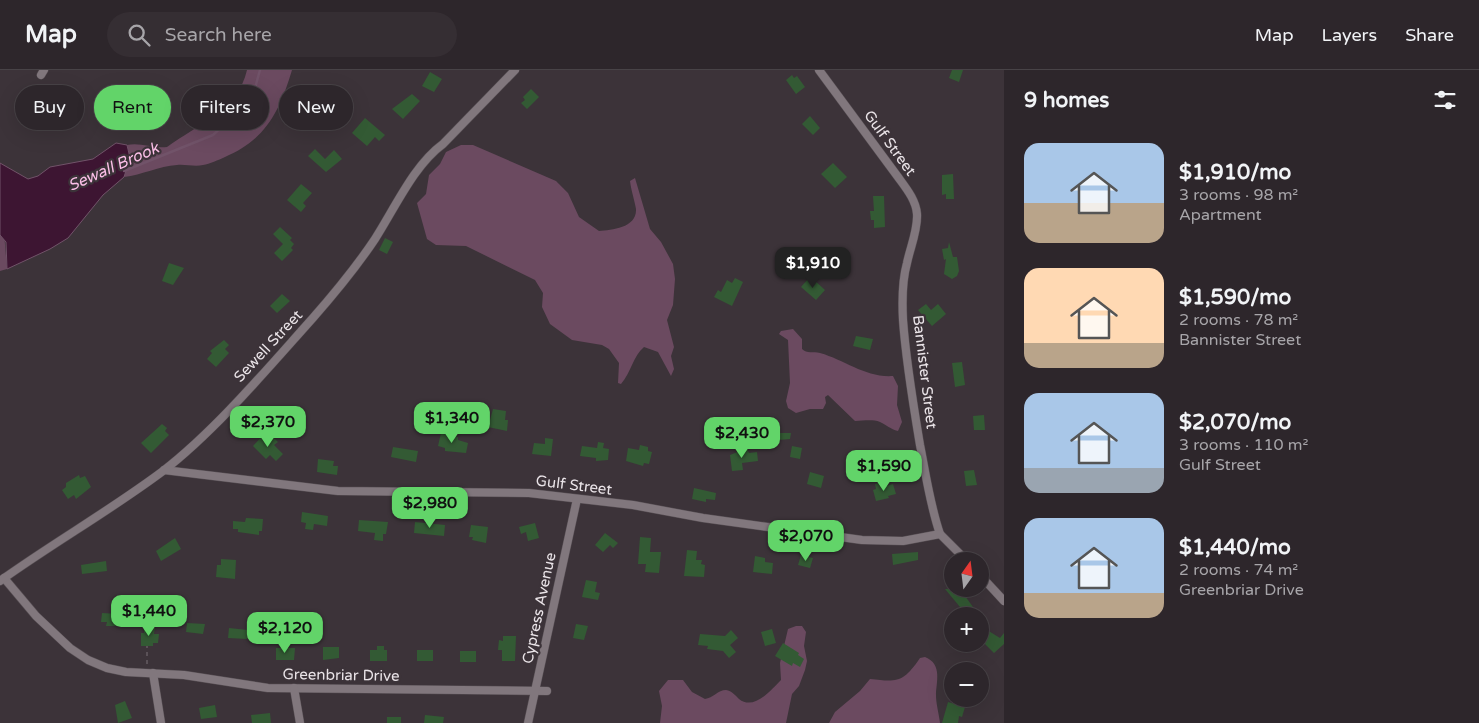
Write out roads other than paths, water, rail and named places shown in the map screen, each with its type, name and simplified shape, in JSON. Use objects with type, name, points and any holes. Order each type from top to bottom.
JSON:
[{"type":"street","name":"Sewell Street","points":[[2,579],[164,470],[218,420],[317,312],[373,241],[418,169],[431,153],[443,144],[515,70]]},
{"type":"street","name":"Gulf Street","points":[[818,70],[910,195],[917,215],[912,241]]},
{"type":"street","name":"Bannister Street","points":[[912,241],[903,289],[907,369],[930,498],[940,534]]},
{"type":"street","name":"Gulf Street","points":[[164,470],[338,491],[529,493],[862,540],[903,541],[940,534]]},
{"type":"street","name":"Cypress Avenue","points":[[528,723],[577,499]]},
{"type":"street","points":[[940,534],[958,552]]},
{"type":"street","name":"Greenbriar Drive","points":[[2,579],[36,616],[80,656],[107,668],[184,675],[268,688],[547,691]]},
{"type":"street","points":[[989,585],[1004,601]]},
{"type":"street","points":[[153,673],[161,723]]},
{"type":"street","points":[[294,688],[300,723]]},
{"type":"water","points":[[116,143],[127,145],[130,158],[124,177],[103,195],[68,238],[50,249],[7,269],[6,242],[0,235],[0,163],[28,179],[38,176],[50,167],[93,159]]},
{"type":"waterway","name":"Sewall Brook","points":[[124,171],[213,135],[252,99],[260,70]]}]
